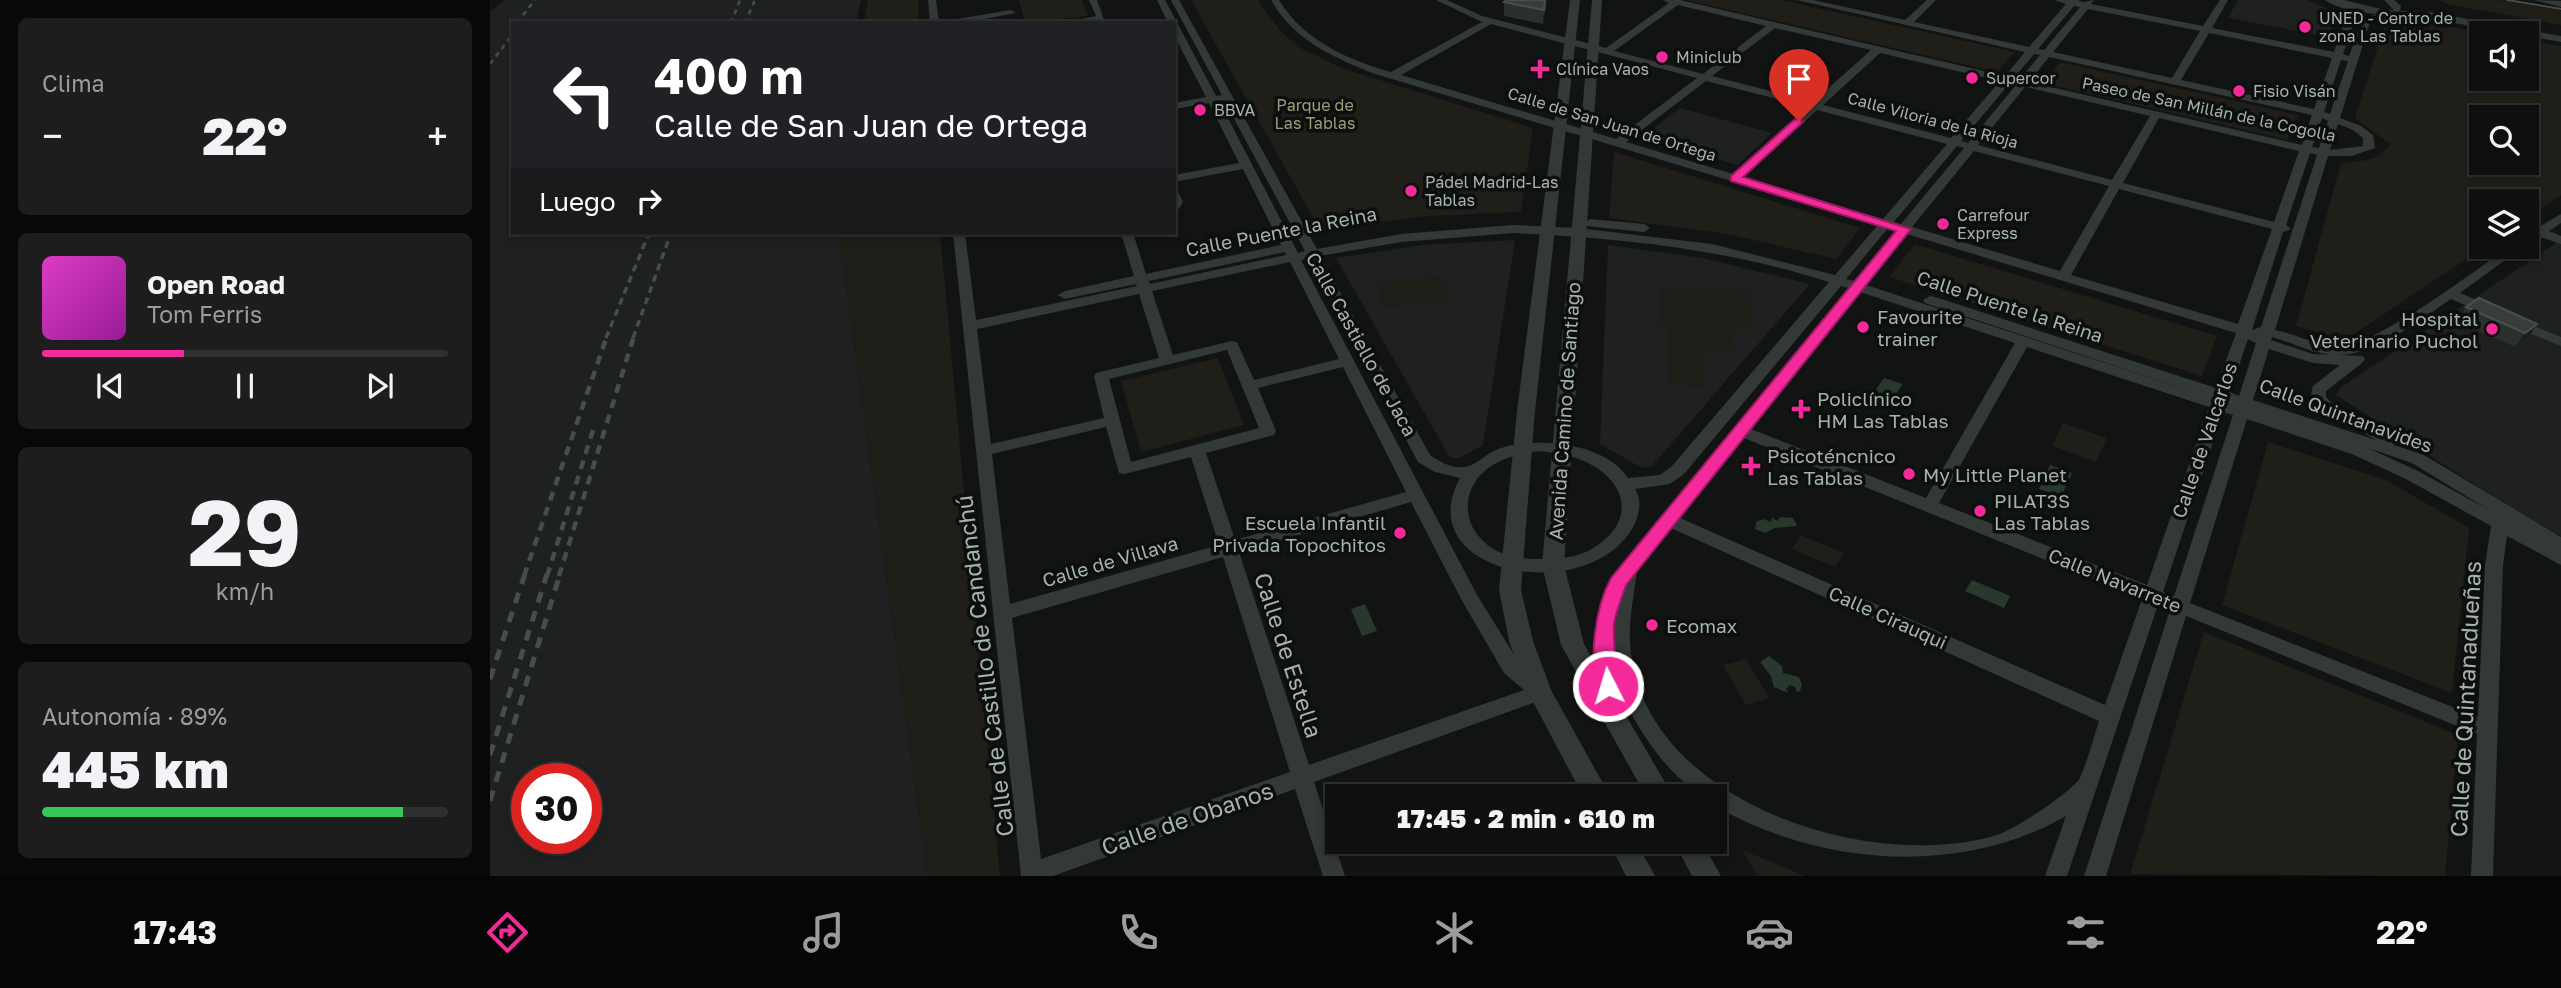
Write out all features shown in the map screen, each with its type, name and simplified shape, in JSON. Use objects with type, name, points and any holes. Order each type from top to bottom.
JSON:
[{"type":"street","points":[[933,0],[935,21]]},
{"type":"street","points":[[971,21],[1013,18],[1008,0]]},
{"type":"street","points":[[1081,21],[1101,18],[1097,0]]},
{"type":"street","name":"Calle Castiello de Jaca","points":[[1161,0],[1172,21]]},
{"type":"street","name":"Calle Castiello de Jaca","points":[[1175,0],[1424,458],[1437,468],[1452,473],[1472,474]]},
{"type":"street","name":"Calle de San Juan de Ortega","points":[[1275,0],[1290,24],[1318,45],[1334,54],[1392,76],[2265,337]]},
{"type":"street","name":"Calle Viloria de la Rioja","points":[[1440,0],[1451,7],[1490,21],[1570,41],[1593,41],[1608,51],[2298,232]]},
{"type":"street","name":"Avenida Camino de Santiago","points":[[1575,0],[1523,447],[1510,590],[1521,641],[1540,692],[1590,784]]},
{"type":"street","name":"Avenida Camino de Santiago","points":[[1597,0],[1553,565],[1573,645],[1653,784]]},
{"type":"street","name":"Paseo de San Millán de la Cogolla","points":[[1672,1],[2305,149],[2324,153],[2354,153],[2369,148],[2369,138],[2363,132],[2318,114],[1804,0]]},
{"type":"street","points":[[1907,23],[1932,0]]},
{"type":"street","points":[[2058,0],[2088,3],[2353,59]]},
{"type":"street","points":[[2174,83],[2224,0]]},
{"type":"street","points":[[2330,0],[2346,6],[2388,5],[2561,33]]},
{"type":"street","points":[[2538,0],[2561,4]]},
{"type":"street","points":[[1608,51],[1672,1]]},
{"type":"street","points":[[1625,484],[1664,480],[1678,470],[2073,1]]},
{"type":"street","points":[[1611,713],[1604,659],[1605,623],[1617,583],[2088,3]]},
{"type":"street","points":[[2388,5],[2561,39]]},
{"type":"street","name":"Calle de Valcarlos","points":[[2095,876],[2366,20],[2388,5]]},
{"type":"street","name":"Calle de Valcarlos","points":[[2056,876],[2084,787],[2351,17],[2346,6]]},
{"type":"street","points":[[1392,76],[1490,21]]},
{"type":"street","points":[[1617,144],[1773,25]]},
{"type":"street","points":[[1593,41],[1625,37]]},
{"type":"street","name":"Calle Castiello de Jaca","points":[[1178,38],[1213,99],[1470,599],[1511,667],[1540,692]]},
{"type":"street","points":[[1735,179],[1878,49]]},
{"type":"street","points":[[1176,106],[1227,97]]},
{"type":"street","points":[[2063,277],[2156,114]]},
{"type":"street","points":[[1176,179],[1246,165]]},
{"type":"street","points":[[2539,232],[2561,218]]},
{"type":"street","name":"Calle Puente la Reina","points":[[969,321],[1418,226],[1578,227],[1708,238],[1841,277],[2243,407]]},
{"type":"street","points":[[2539,232],[2561,240]]},
{"type":"street","name":"Calle de Castillo de Candanchú","points":[[959,235],[1032,874]]},
{"type":"street","points":[[1128,235],[1167,360]]},
{"type":"street","points":[[2265,337],[2325,349],[2356,350],[2396,328],[2499,259]]},
{"type":"street","name":"Calle Puente la Reina","points":[[1859,283],[2023,342],[2218,399]]},
{"type":"street","points":[[2448,293],[2561,342]]},
{"type":"street","points":[[2396,328],[2318,389],[2318,399],[2332,410],[2390,440],[2418,459]]},
{"type":"street","points":[[2265,337],[2333,363],[2358,359]]},
{"type":"street","points":[[1930,505],[2023,342]]},
{"type":"street","points":[[1232,345],[1249,386],[1268,431],[1125,469],[1101,376],[1232,345]]},
{"type":"street","name":"Calle Castiello de Jaca","points":[[1249,386],[1349,361]]},
{"type":"street","name":"Calle Quintanavides","points":[[2243,407],[2418,459],[2561,559]]},
{"type":"street","name":"Calle Quintanavides","points":[[2243,407],[2403,468],[2561,545]]},
{"type":"street","points":[[984,451],[1112,421]]},
{"type":"street","name":"Calle Navarrete","points":[[1742,431],[2487,729]]},
{"type":"street","points":[[1467,537],[1461,525],[1458,499],[1472,474],[1494,457],[1523,447],[1562,448],[1588,455],[1609,467],[1625,484],[1632,501],[1631,520],[1622,537],[1604,551],[1580,561],[1553,565],[1511,565]]},
{"type":"street","points":[[1197,450],[1228,548]]},
{"type":"street","name":"Calle Castiello de Jaca","points":[[1418,494],[1445,527],[1467,537],[1489,555],[1511,565]]},
{"type":"street","name":"Calle de Villava","points":[[1002,614],[1418,494]]},
{"type":"street","name":"Calle de Quintanadueñas","points":[[2482,876],[2494,565],[2503,518]]},
{"type":"street","name":"Calle Cirauqui","points":[[1667,519],[2109,716]]},
{"type":"street","name":"Calle de Estella","points":[[1228,548],[1303,777]]},
{"type":"street","points":[[1630,569],[1620,617],[1619,641],[1625,678],[1642,716],[1664,748],[1695,780],[1734,809],[1776,831],[1815,846],[1869,858],[1920,861],[1995,846],[2051,817],[2084,787]]},
{"type":"street","name":"Calle de Obanos","points":[[1032,874],[1540,692]]},
{"type":"street","points":[[1303,777],[1334,876]]},
{"type":"street","points":[[1628,854],[1640,876]]},
{"type":"street","points":[[1694,854],[1707,876]]},
{"type":"shaded area","points":[[504,0],[861,0],[856,21],[511,21],[511,235],[839,235],[928,876],[490,876],[490,12]]},
{"type":"shaded area","name":"UNED - Centro de zona Las Tablas","points":[[2238,0],[2307,0],[2337,13],[2329,37],[2228,18]]},
{"type":"shaded area","points":[[1680,108],[1772,133],[1737,165],[1642,137]]},
{"type":"shaded area","points":[[1515,240],[1483,445],[1459,458],[1453,458],[1449,456],[1336,258],[1422,245]]},
{"type":"shaded area","points":[[2561,240],[2561,536],[2514,510],[2336,395],[2340,388],[2533,259],[2539,259],[2539,255]]},
{"type":"shaded area","points":[[1608,245],[1702,258],[1810,284],[1651,467],[1642,468],[1600,444]]},
{"type":"shaded area","points":[[1884,378],[1903,384],[1888,406],[1869,399]]},
{"type":"shaded area","points":[[2050,465],[2072,473],[2061,497],[2039,489]]},
{"type":"shaded area","points":[[1772,517],[1777,521],[1781,517],[1793,518],[1797,526],[1775,528],[1765,533],[1755,529],[1756,522],[1763,519],[1771,522]]},
{"type":"shaded area","points":[[1972,580],[2010,596],[2004,608],[1965,591]]},
{"type":"shaded area","points":[[1365,604],[1377,631],[1362,636],[1351,609]]},
{"type":"shaded area","points":[[1769,656],[1782,666],[1783,673],[1799,677],[1802,685],[1800,691],[1797,692],[1795,687],[1790,685],[1786,689],[1788,693],[1774,687],[1771,676],[1760,662]]},
{"type":"green space","points":[[868,0],[918,0],[919,21],[864,21]]},
{"type":"green space","points":[[1019,0],[1082,0],[1088,16],[1043,21],[1024,21]]},
{"type":"green space","name":"Parque de Las Tablas","points":[[1191,0],[1258,0],[1281,32],[1302,49],[1344,69],[1533,128],[1521,212],[1427,216],[1320,230]]},
{"type":"green space","points":[[1686,0],[1781,0],[2015,52],[1997,72]]},
{"type":"green space","points":[[2437,0],[2498,0],[2561,11],[2561,25],[2446,4]]},
{"type":"green space","points":[[2423,22],[2469,30],[2469,91],[2539,91],[2539,42],[2561,46],[2561,195],[2539,210],[2539,189],[2469,189],[2469,257],[2344,341],[2296,326],[2341,163],[2375,157],[2390,144],[2355,118],[2385,24]]},
{"type":"green space","points":[[2060,62],[2298,115],[2288,140],[2043,83]]},
{"type":"green space","points":[[1614,152],[1860,228],[1836,259],[1728,234],[1609,218]]},
{"type":"green space","points":[[839,235],[940,235],[1000,876],[928,876]]},
{"type":"green space","points":[[1915,244],[2217,336],[2202,376],[1889,277]]},
{"type":"green space","points":[[1439,277],[1440,280],[1447,279],[1451,298],[1444,299],[1444,302],[1418,304],[1417,301],[1413,302],[1413,305],[1386,308],[1381,305],[1378,286],[1382,285],[1382,282],[1408,280],[1409,283],[1413,282],[1413,279]]},
{"type":"green space","points":[[1660,288],[1749,291],[1754,330],[1661,326]]},
{"type":"green space","points":[[1668,328],[1732,331],[1734,354],[1701,353],[1703,387],[1669,385]]},
{"type":"green space","points":[[1218,358],[1244,425],[1141,452],[1121,381]]},
{"type":"green space","points":[[2063,423],[2107,438],[2096,462],[2052,446]]},
{"type":"green space","points":[[2268,442],[2386,480],[2469,528],[2452,693],[2222,605]]},
{"type":"green space","points":[[1801,535],[1844,553],[1835,567],[1792,549]]},
{"type":"green space","points":[[2204,632],[2458,735],[2445,876],[2130,874]]},
{"type":"green space","points":[[1746,659],[1769,698],[1746,705],[1723,665]]},
{"type":"green space","points":[[1742,850],[1805,876],[1758,876]]},
{"type":"building","points":[[1545,0],[1544,10],[1504,2]]},
{"type":"building","points":[[2479,298],[2537,324],[2525,333],[2466,307]]},
{"type":"tram line","points":[[2507,0],[2561,9]]},
{"type":"railway","points":[[519,21],[535,0]]},
{"type":"railway","points":[[732,21],[740,0]]},
{"type":"railway","points":[[746,21],[755,0]]},
{"type":"railway","points":[[490,64],[511,37]]},
{"type":"railway","points":[[606,338],[648,235]]},
{"type":"railway","points":[[633,338],[670,235]]},
{"type":"railway","points":[[524,576],[607,336]]},
{"type":"railway","points":[[559,576],[634,336]]},
{"type":"railway","points":[[547,576],[594,427]]},
{"type":"railway","points":[[490,679],[525,574]]},
{"type":"railway","points":[[490,755],[547,574]]},
{"type":"railway","points":[[490,801],[560,574]]},
{"type":"place","name":"UNED - Centro de zona Las Tablas","points":[[2305,27]]},
{"type":"place","name":"Miniclub","points":[[1662,57]]},
{"type":"place","name":"Clínica Vaos","points":[[1540,69]]},
{"type":"place","name":"Supercor","points":[[1972,78]]},
{"type":"place","name":"Fisio Visán","points":[[2239,91]]},
{"type":"place","name":"BBVA","points":[[1200,110]]},
{"type":"place","name":"Pádel Madrid-Las Tablas","points":[[1411,191]]},
{"type":"place","name":"Carrefour Express","points":[[1943,224]]},
{"type":"place","name":"Favourite trainer","points":[[1863,327]]},
{"type":"place","name":"Hospital Veterinario Puchol","points":[[2492,329]]},
{"type":"place","name":"Policlínico HM Las Tablas","points":[[1801,409]]},
{"type":"place","name":"Psicoténcnico Las Tablas","points":[[1751,466]]},
{"type":"place","name":"My Little Planet","points":[[1909,474]]},
{"type":"place","name":"PILAT3S Las Tablas","points":[[1980,511]]},
{"type":"place","name":"Escuela Infantil Privada Topochitos","points":[[1400,533]]},
{"type":"place","name":"Ecomax","points":[[1652,625]]},
{"type":"route","points":[[1608,686],[1604,659],[1605,623],[1610,599],[1617,583],[1904,229],[1735,179],[1799,121]]}]
